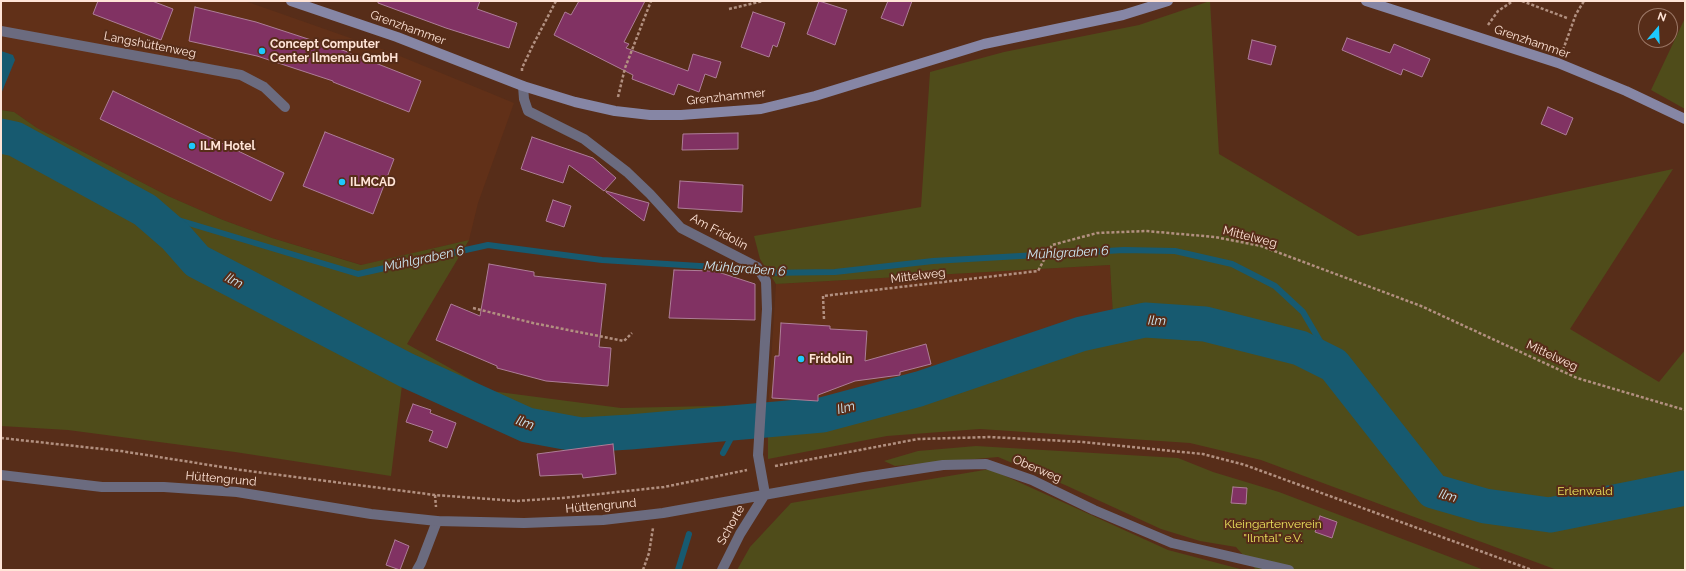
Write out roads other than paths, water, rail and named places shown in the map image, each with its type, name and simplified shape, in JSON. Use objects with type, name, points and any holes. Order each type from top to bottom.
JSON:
[{"type":"main road","name":"Grenzhammer","points":[[291,1],[397,37],[523,86],[575,102],[615,111],[650,115],[681,115],[761,109],[815,96],[984,44],[1123,15],[1168,1]]},
{"type":"main road","name":"Grenzhammer","points":[[1366,1],[1558,63],[1626,91],[1685,119]]},
{"type":"street","name":"Langshüttenweg","points":[[1,31],[241,75],[264,87],[285,107]]},
{"type":"street","name":"Am Fridolin","points":[[523,86],[524,99],[528,111],[584,139],[650,194],[681,228],[757,267],[766,281],[767,309],[758,455],[765,494]]},
{"type":"street","name":"Oberweg","points":[[765,494],[942,465],[986,464],[1032,480],[1094,510],[1172,543],[1289,570]]},
{"type":"street","name":"Hüttengrund","points":[[1,475],[102,487],[164,487],[237,492],[371,514],[437,521],[524,523],[603,520],[655,514],[765,494]]},
{"type":"street","name":"Schorte","points":[[722,570],[740,534],[765,494]]},
{"type":"street","points":[[417,570],[437,521]]},
{"type":"water","points":[[1,51],[13,55],[15,60],[1,94]]},
{"type":"waterway","name":"Ilm","points":[[1,136],[15,139],[145,210],[175,236],[197,261],[406,370],[527,425],[581,435],[822,415],[919,389],[1081,334],[1145,320],[1205,324],[1300,348],[1334,365],[1433,491],[1485,506],[1550,515],[1685,488]]},
{"type":"waterway","name":"Mühlgraben 6","points":[[145,210],[358,274],[488,245],[602,260],[732,268],[763,273],[835,272],[933,261],[1124,250],[1175,251],[1232,264],[1275,286],[1303,312],[1334,365]]},
{"type":"waterway","name":"Schorte","points":[[723,453],[740,421]]},
{"type":"waterway","name":"Schorte","points":[[678,570],[689,534]]},
{"type":"place","name":"Concept Computer Center Ilmenau GmbH","points":[[262,51]]},
{"type":"place","name":"ILM Hotel","points":[[192,146]]},
{"type":"place","name":"ILMCAD","points":[[342,182]]},
{"type":"place","name":"Fridolin","points":[[801,359]]},
{"type":"park label","name":"Erlenwald","points":[[1585,491]]},
{"type":"park label","name":"Kleingartenverein \"Ilmtal\" e.V.","points":[[1273,531]]}]
